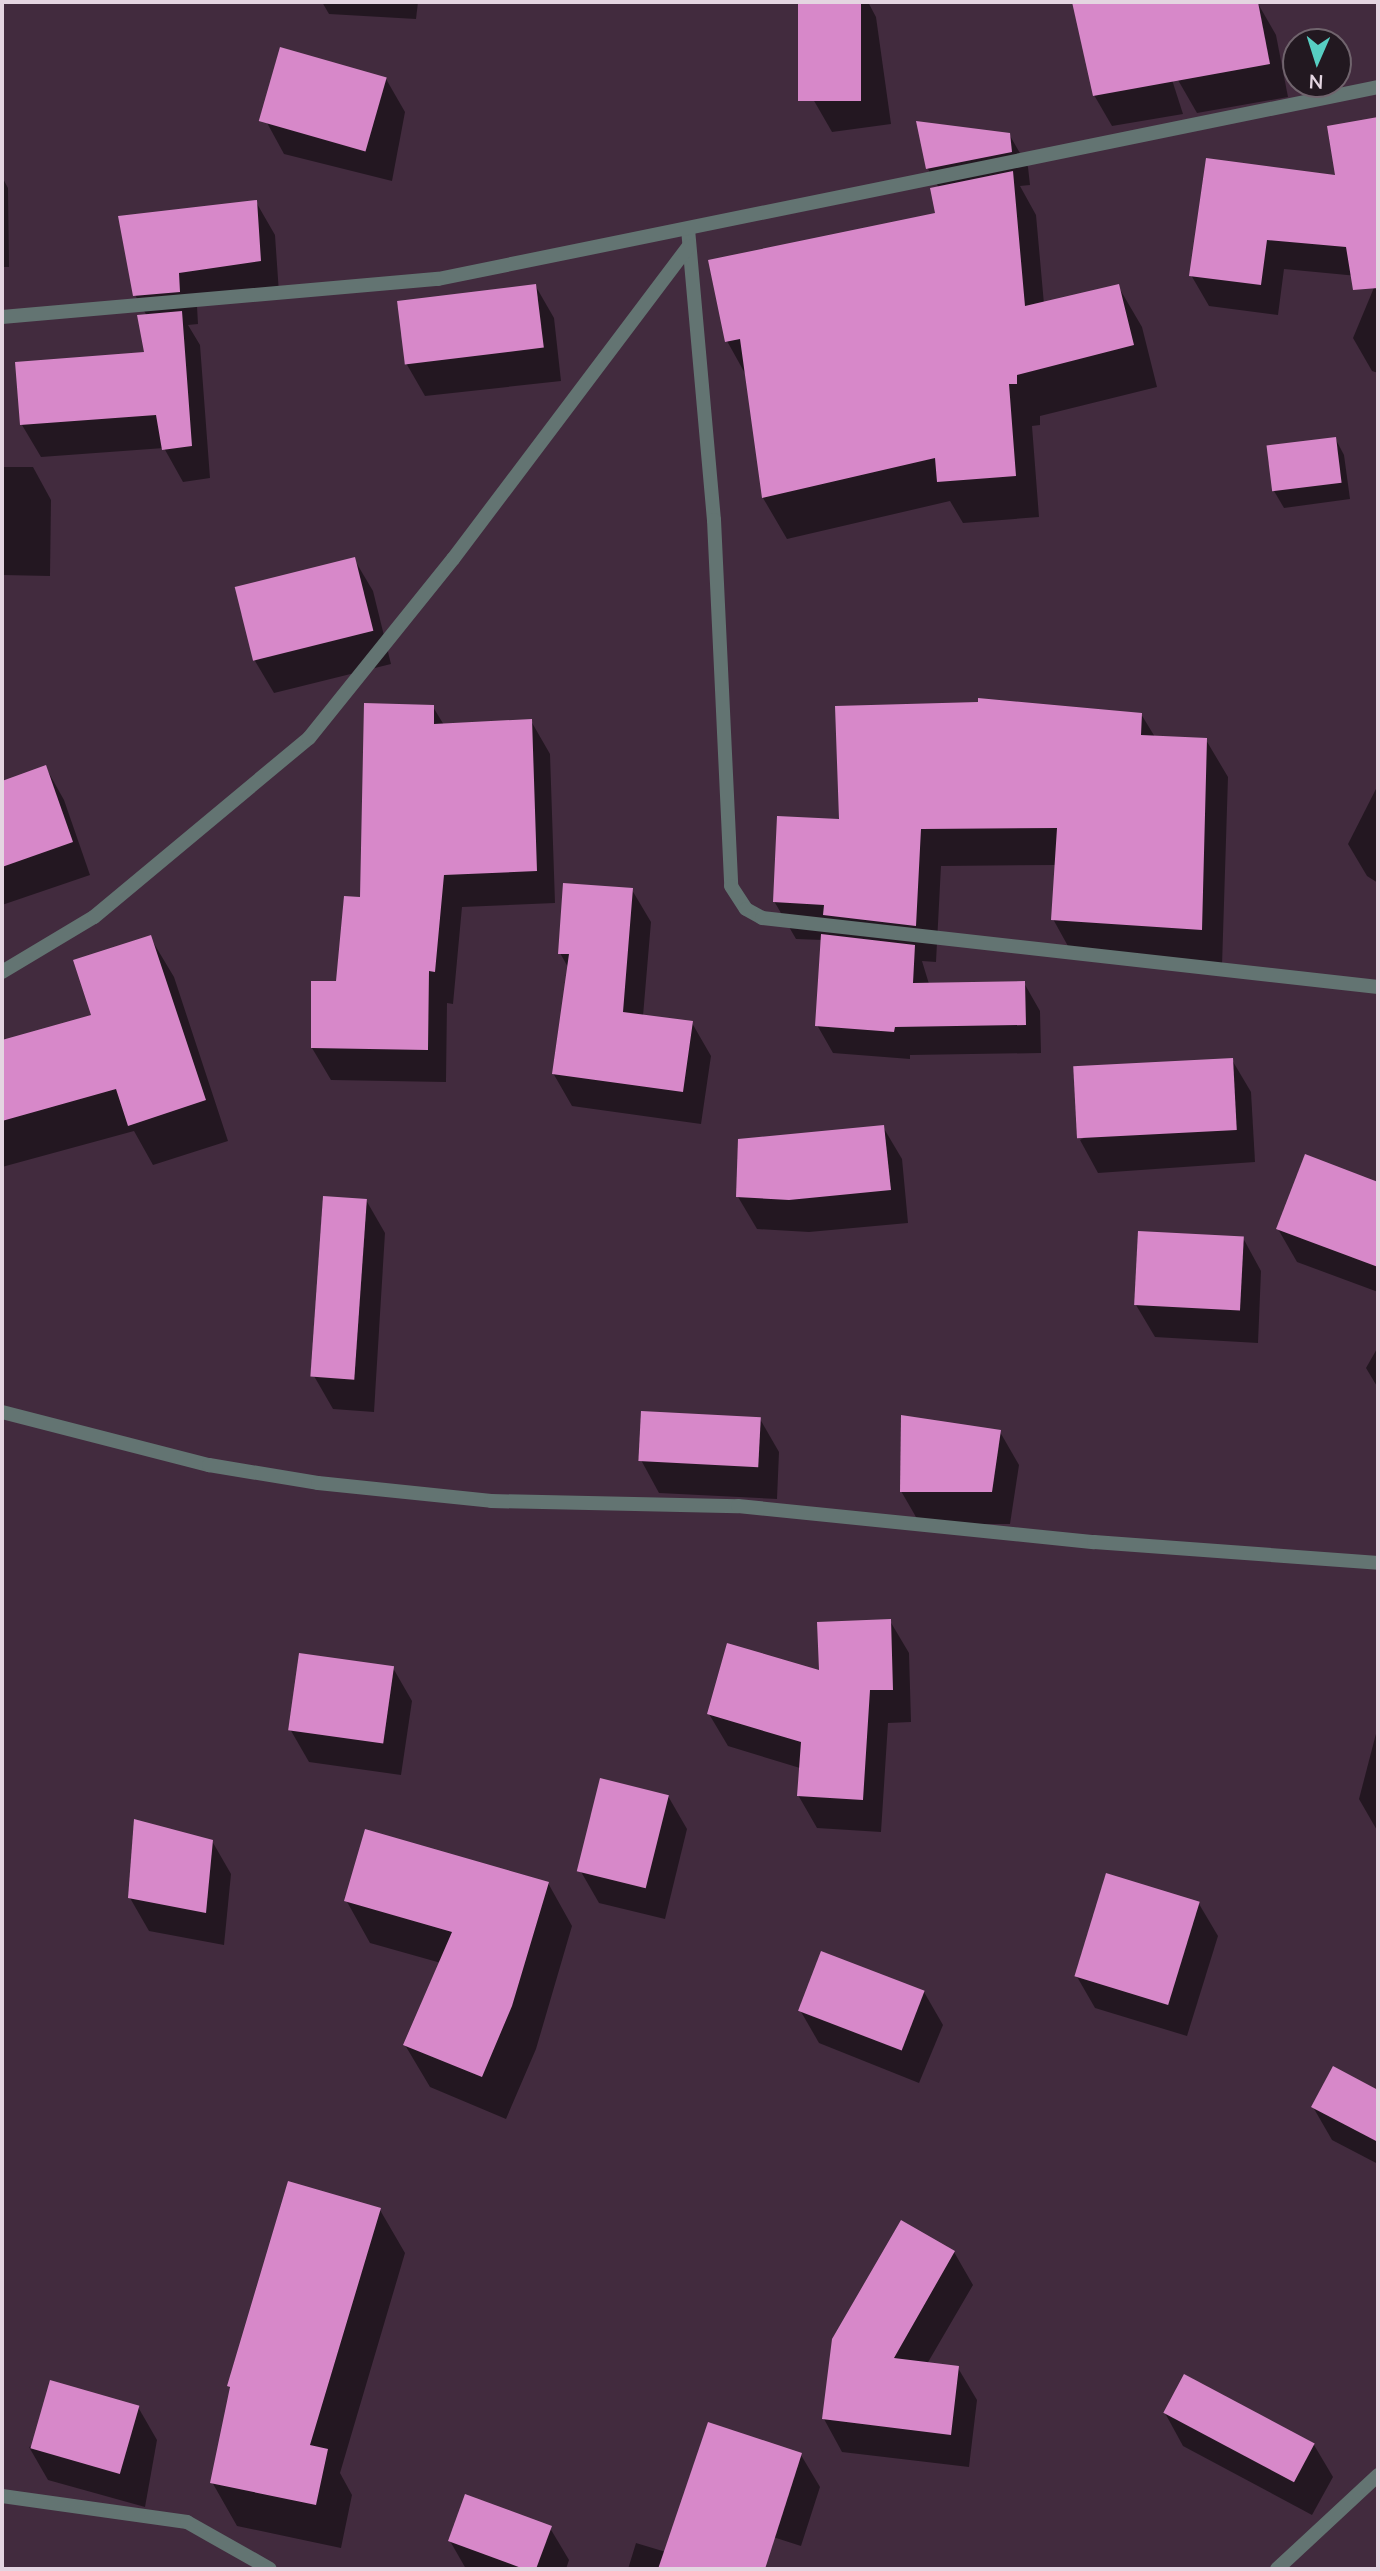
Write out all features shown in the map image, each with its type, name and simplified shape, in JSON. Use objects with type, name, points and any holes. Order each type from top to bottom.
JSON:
[{"type":"street","points":[[2,317],[438,279],[1378,87]]},
{"type":"street","points":[[688,229],[714,520],[731,886],[746,909],[762,918],[1378,987]]},
{"type":"street","points":[[2,972],[94,918],[309,738],[453,559],[689,246]]},
{"type":"street","points":[[2,1412],[209,1465],[318,1483],[491,1501],[738,1506],[1094,1542],[1378,1563]]},
{"type":"street","points":[[1277,2569],[1378,2476]]},
{"type":"street","points":[[2,2496],[187,2522],[270,2569]]},
{"type":"building","points":[[798,2],[861,2],[861,101],[798,101]]},
{"type":"building","points":[[1072,2],[1258,2],[1270,64],[1093,96]]},
{"type":"building","points":[[280,47],[387,78],[365,152],[259,121]]},
{"type":"building","points":[[1378,117],[1378,288],[1353,290],[1346,247],[1267,240],[1261,285],[1189,276],[1206,158],[1335,175],[1327,126]]},
{"type":"building","points":[[916,121],[1010,133],[1012,152],[926,169]]},
{"type":"building","points":[[1013,171],[1025,306],[1119,284],[1134,345],[1017,375],[1017,384],[1009,384],[1016,476],[937,482],[935,458],[762,498],[740,339],[725,342],[708,260],[935,213],[930,188]]},
{"type":"building","points":[[257,200],[261,261],[179,273],[180,292],[133,296],[118,216]]},
{"type":"building","points":[[536,284],[544,348],[405,365],[397,301]]},
{"type":"building","points":[[182,311],[192,446],[162,450],[156,415],[20,425],[15,362],[144,352],[137,315]]},
{"type":"building","points":[[1336,437],[1342,483],[1272,491],[1267,446]]},
{"type":"building","points":[[355,557],[373,631],[253,661],[235,587]]},
{"type":"building","points":[[978,698],[1142,713],[1141,735],[1207,738],[1202,930],[1051,920],[1057,828],[921,829],[916,926],[823,915],[824,905],[773,902],[777,816],[839,819],[835,706],[978,702]]},
{"type":"building","points":[[364,703],[434,705],[434,724],[532,719],[537,871],[444,875],[435,972],[429,971],[428,1050],[311,1048],[311,981],[336,981],[344,896],[360,897]]},
{"type":"building","points":[[46,765],[73,842],[2,867],[2,781]]},
{"type":"building","points":[[563,883],[633,888],[623,1012],[693,1021],[683,1092],[552,1074],[569,954],[558,954]]},
{"type":"building","points":[[821,934],[915,945],[913,983],[1025,981],[1026,1025],[895,1027],[894,1032],[815,1026]]},
{"type":"building","points":[[151,935],[206,1100],[128,1126],[116,1089],[2,1121],[2,1040],[91,1015],[73,960]]},
{"type":"building","points":[[1233,1058],[1237,1130],[1077,1138],[1073,1066]]},
{"type":"building","points":[[884,1125],[891,1190],[789,1200],[736,1197],[738,1139]]},
{"type":"building","points":[[1305,1154],[1378,1182],[1378,1267],[1276,1229]]},
{"type":"building","points":[[323,1196],[367,1199],[354,1380],[310,1377]]},
{"type":"building","points":[[1138,1231],[1244,1237],[1240,1310],[1134,1305]]},
{"type":"building","points":[[641,1411],[761,1417],[758,1467],[638,1461]]},
{"type":"building","points":[[901,1415],[1001,1430],[992,1492],[900,1492]]},
{"type":"building","points":[[891,1619],[893,1690],[870,1690],[863,1800],[797,1796],[801,1742],[707,1714],[727,1643],[819,1670],[817,1622]]},
{"type":"building","points":[[299,1653],[394,1666],[383,1744],[288,1730]]},
{"type":"building","points":[[600,1778],[669,1795],[646,1888],[577,1871]]},
{"type":"building","points":[[134,1819],[213,1840],[206,1913],[128,1898]]},
{"type":"building","points":[[365,1829],[549,1882],[512,2006],[482,2077],[403,2045],[452,1932],[344,1901]]},
{"type":"building","points":[[1106,1873],[1200,1902],[1168,2005],[1074,1976]]},
{"type":"building","points":[[821,1951],[925,1991],[902,2051],[798,2011]]},
{"type":"building","points":[[1333,2066],[1378,2090],[1378,2142],[1311,2107]]},
{"type":"building","points":[[288,2181],[381,2208],[310,2445],[328,2449],[316,2505],[210,2483],[230,2387],[227,2386]]},
{"type":"building","points":[[901,2220],[955,2251],[894,2358],[959,2366],[951,2435],[822,2419],[832,2339]]},
{"type":"building","points":[[1184,2374],[1315,2443],[1294,2482],[1163,2413]]},
{"type":"building","points":[[50,2380],[139,2406],[120,2474],[30,2448]]},
{"type":"building","points":[[708,2422],[802,2453],[765,2569],[658,2569]]},
{"type":"building","points":[[465,2494],[552,2526],[536,2569],[524,2569],[448,2541]]}]
